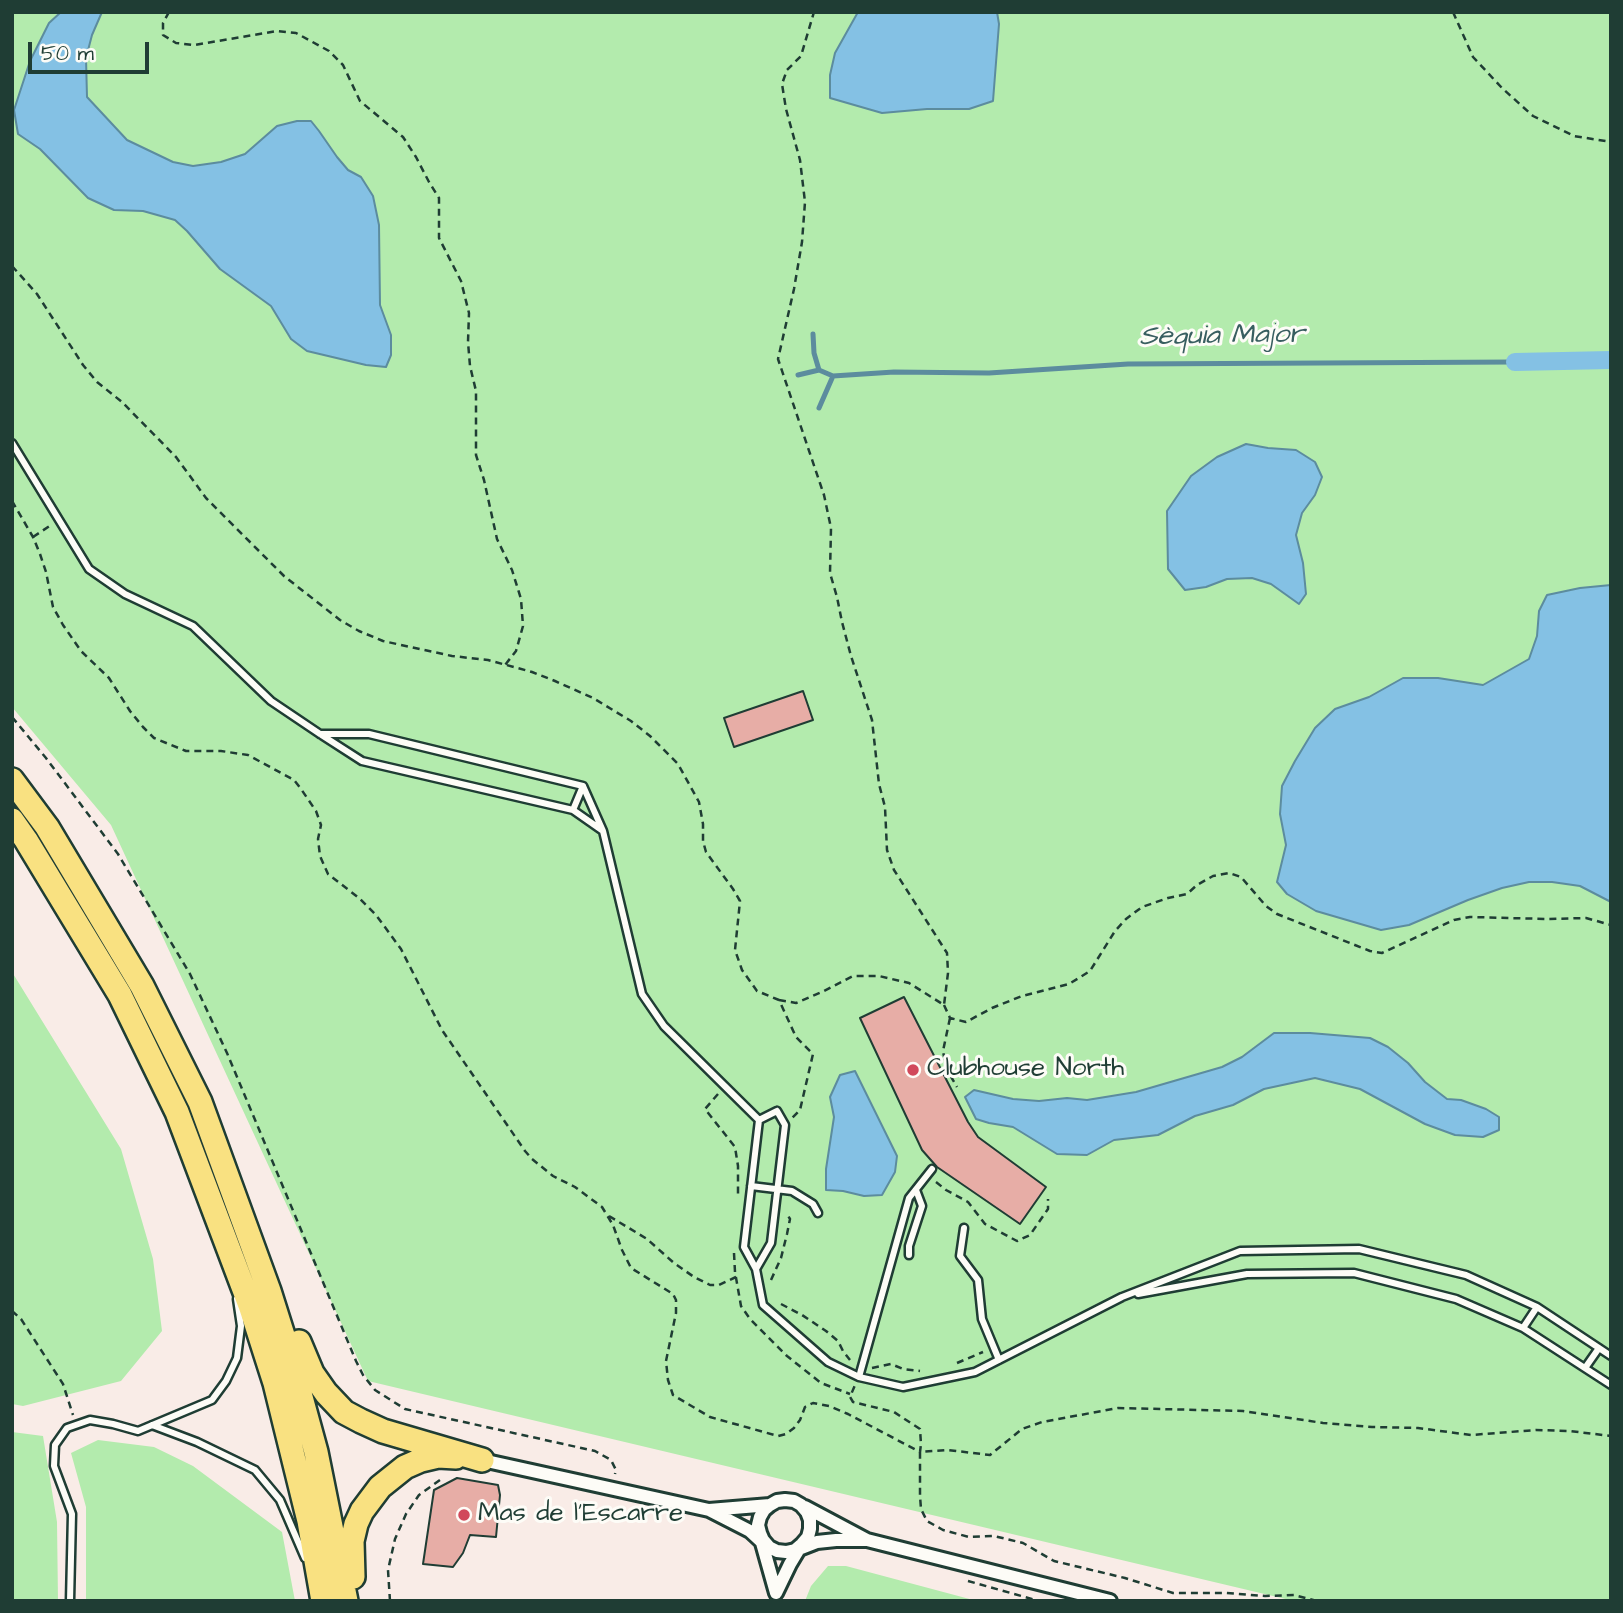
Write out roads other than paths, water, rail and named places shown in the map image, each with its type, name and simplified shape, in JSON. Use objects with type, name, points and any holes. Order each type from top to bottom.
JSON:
[{"type":"highway","points":[[12,780],[47,827],[142,986],[200,1102],[269,1291],[292,1364],[316,1452],[346,1601]]},
{"type":"highway","points":[[12,820],[120,995],[177,1112],[251,1308],[275,1383],[309,1521],[323,1599]]},
{"type":"highway","points":[[236,1203],[262,1240],[312,1373],[333,1402],[361,1422],[383,1431],[482,1460]]},
{"type":"highway","points":[[354,1601],[352,1541],[362,1511],[380,1487],[405,1467],[421,1460],[438,1456],[482,1460]]},
{"type":"street","points":[[482,1460],[709,1510],[750,1531],[777,1551],[786,1552],[836,1539],[866,1540],[1110,1601]]},
{"type":"street","points":[[709,1510],[793,1501],[866,1540]]},
{"type":"street","points":[[769,1504],[758,1525],[776,1597]]},
{"type":"street","points":[[776,1597],[790,1564],[808,1537],[810,1520],[801,1505]]},
{"type":"lane","points":[[12,443],[89,569],[125,594],[193,626],[271,701],[320,734],[362,761],[573,810],[603,831]]},
{"type":"lane","points":[[320,734],[369,734],[583,786]]},
{"type":"lane","points":[[573,810],[583,786]]},
{"type":"lane","points":[[583,786],[603,831],[642,994],[664,1026],[759,1120]]},
{"type":"lane","points":[[756,1269],[771,1243],[785,1125],[777,1111],[759,1120]]},
{"type":"lane","points":[[759,1120],[744,1247],[756,1269],[763,1305],[828,1362],[859,1377],[903,1387],[975,1372],[1122,1297],[1240,1251],[1359,1249],[1466,1275],[1537,1307],[1611,1356]]},
{"type":"lane","points":[[859,1377],[909,1198],[932,1169]]},
{"type":"lane","points":[[751,1186],[792,1191],[813,1204],[818,1213]]},
{"type":"lane","points":[[909,1255],[909,1246],[922,1206],[916,1190]]},
{"type":"lane","points":[[964,1228],[960,1256],[978,1280],[982,1319],[999,1360]]},
{"type":"lane","points":[[70,1601],[72,1514],[54,1466],[55,1445],[67,1428],[90,1420],[113,1423],[138,1431],[212,1400],[226,1381],[237,1358],[241,1326],[231,1254]]},
{"type":"lane","points":[[1122,1297],[1247,1274],[1354,1273],[1456,1299],[1523,1328],[1611,1385]]},
{"type":"lane","points":[[1523,1328],[1537,1307]]},
{"type":"lane","points":[[1585,1368],[1599,1348]]},
{"type":"lane","points":[[152,1424],[255,1470],[280,1500],[323,1599]]},
{"type":"water","points":[[61,12],[102,12],[86,58],[87,97],[127,140],[173,162],[193,166],[221,162],[245,154],[277,126],[311,121],[337,157],[348,170],[361,177],[373,196],[379,225],[380,305],[391,335],[391,355],[386,367],[307,351],[291,339],[271,306],[220,269],[175,220],[143,211],[114,210],[88,198],[40,149],[18,134],[14,110],[30,61],[49,23]]},
{"type":"water","points":[[858,12],[997,12],[999,24],[993,101],[969,109],[882,113],[830,98],[830,75],[835,53]]},
{"type":"water","points":[[1246,444],[1296,450],[1315,462],[1322,477],[1315,495],[1302,513],[1296,535],[1303,563],[1306,594],[1299,604],[1271,584],[1252,578],[1227,579],[1206,587],[1185,590],[1168,569],[1167,511],[1191,476],[1217,457]]},
{"type":"water","points":[[1611,585],[1611,902],[1580,886],[1529,882],[1468,900],[1409,925],[1381,930],[1316,911],[1287,894],[1277,882],[1286,845],[1280,814],[1282,786],[1315,728],[1335,709],[1369,697],[1403,678],[1438,678],[1483,685],[1529,659],[1537,636],[1539,611],[1547,595]]},
{"type":"water","points":[[1274,1033],[1370,1038],[1388,1047],[1447,1099],[1461,1100],[1499,1117],[1499,1130],[1483,1137],[1455,1135],[1425,1124],[1360,1089],[1315,1078],[1264,1089],[1233,1105],[1195,1116],[1158,1135],[1114,1140],[1087,1155],[1057,1154],[1013,1127],[976,1119],[965,1097],[974,1090],[1013,1099],[1039,1101],[1067,1098],[1087,1100],[1136,1092],[1222,1067],[1242,1057]]},
{"type":"water","points":[[855,1071],[897,1156],[895,1172],[882,1195],[864,1196],[826,1190],[826,1169],[834,1117],[830,1097],[840,1075]]},
{"type":"waterway","name":"Sèquia Major","points":[[813,334],[814,353],[819,370],[833,376],[894,372],[989,373],[1128,364],[1515,362]]},
{"type":"waterway","name":"Sèquia Major","points":[[1515,362],[1611,360]]},
{"type":"waterway","name":"Sèquia Major","points":[[798,375],[819,370]]},
{"type":"waterway","name":"Sèquia Major","points":[[819,408],[833,376]]},
{"type":"place","name":"Clubhouse North","points":[[913,1070]]},
{"type":"place","name":"Mas de l'Escarre","points":[[464,1515]]}]
